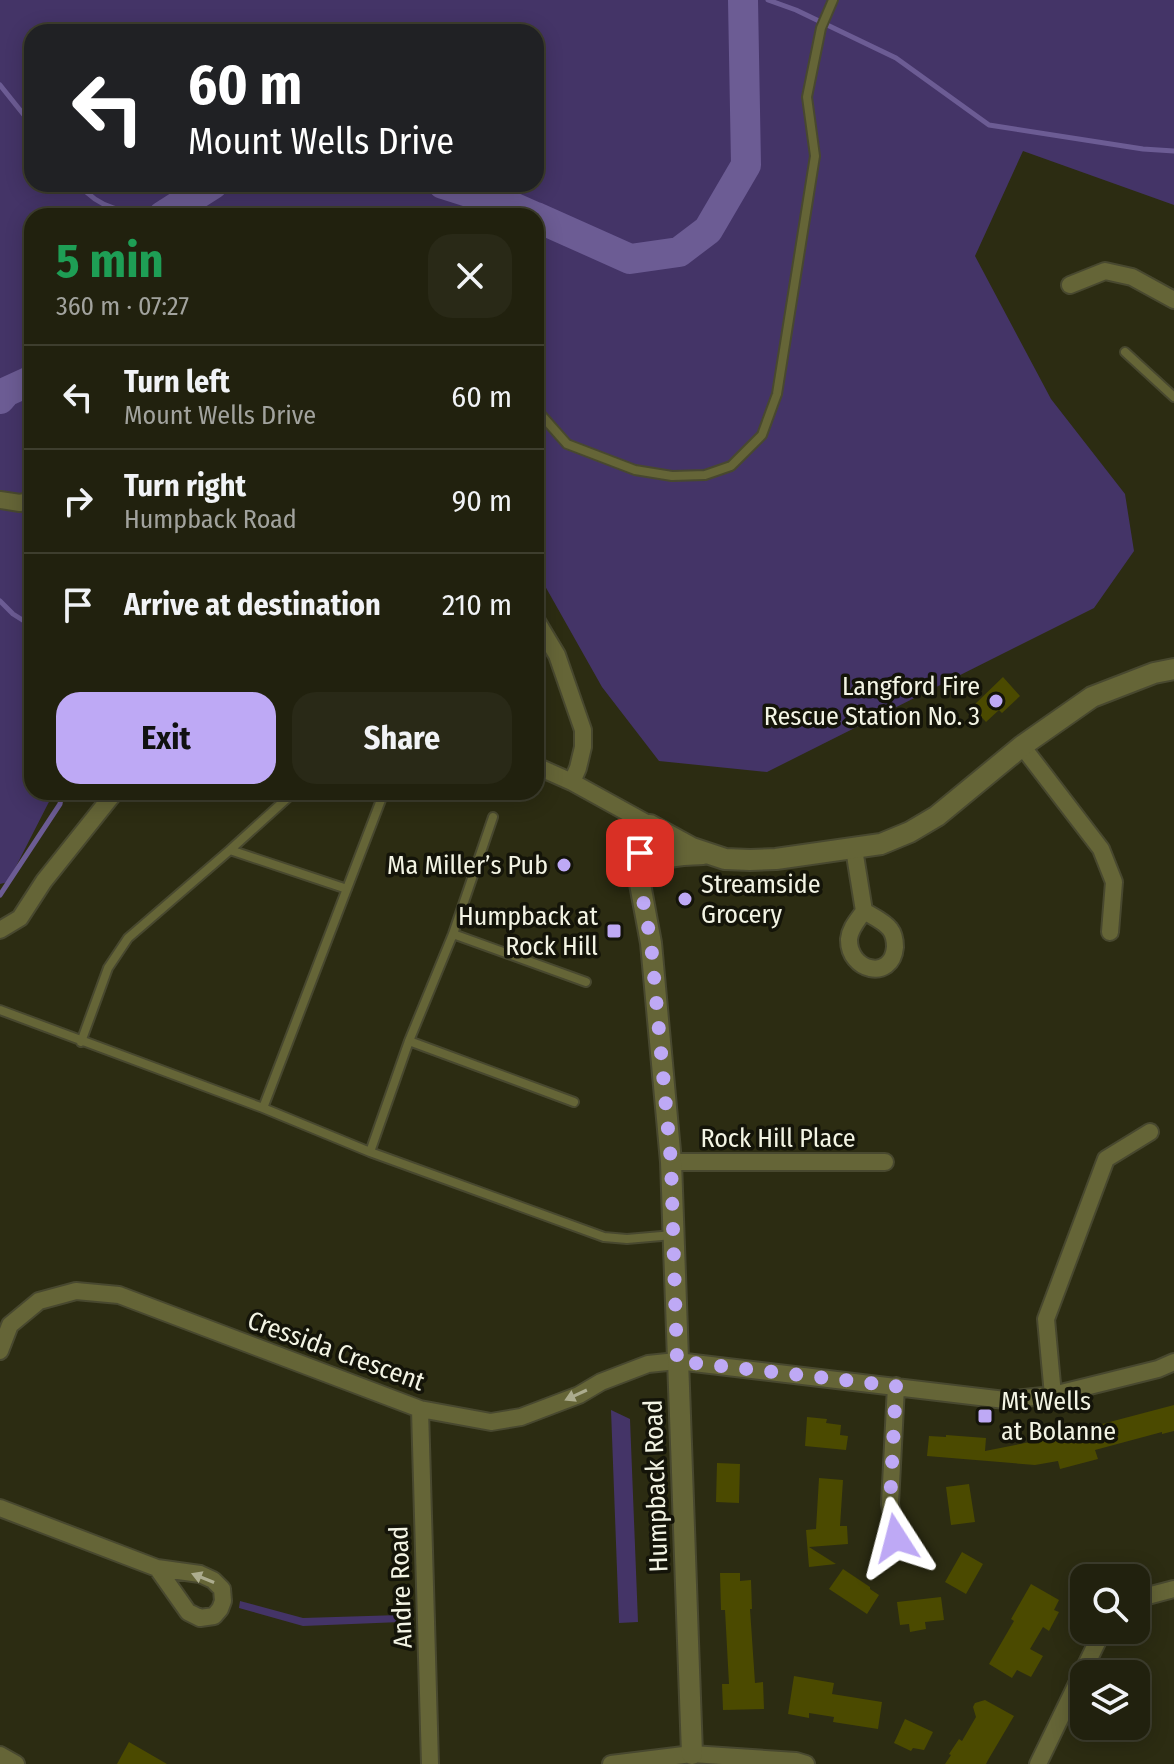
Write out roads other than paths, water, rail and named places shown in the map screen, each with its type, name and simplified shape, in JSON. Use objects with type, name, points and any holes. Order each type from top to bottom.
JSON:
[{"type":"street","points":[[1070,285],[1105,271],[1132,277],[1174,300]]},
{"type":"street","points":[[0,500],[24,502]]},
{"type":"street","points":[[544,633],[557,655],[583,730],[581,757],[572,782]]},
{"type":"street","points":[[544,770],[707,854],[725,859],[750,860],[854,849],[881,844],[937,816],[1022,746],[1092,697],[1154,673],[1174,669]]},
{"type":"street","points":[[1022,746],[1101,849],[1114,882],[1110,932]]},
{"type":"street","points":[[2,933],[20,918],[44,881],[109,800]]},
{"type":"street","name":"Humpback Road","points":[[650,825],[640,853],[640,884],[651,943],[671,1162],[692,1759]]},
{"type":"street","points":[[854,849],[864,911]]},
{"type":"street","points":[[640,884],[649,868],[662,859],[676,855],[707,854]]},
{"type":"street","points":[[1053,1395],[1046,1319],[1106,1159],[1150,1132]]},
{"type":"street","name":"Rock Hill Place","points":[[671,1162],[885,1162]]},
{"type":"street","name":"Cressida Crescent","points":[[0,1351],[10,1325],[39,1301],[76,1291],[119,1295],[420,1409],[491,1422],[521,1417],[648,1364],[677,1361],[1005,1400],[1053,1395],[1158,1369],[1174,1362]]},
{"type":"street","points":[[896,1386],[890,1504],[896,1538]]},
{"type":"street","name":"Andre Road","points":[[420,1409],[430,1764]]},
{"type":"street","points":[[0,1508],[157,1568]]},
{"type":"street","points":[[1150,1595],[1174,1589]]},
{"type":"street","points":[[1038,1764],[1096,1644]]},
{"type":"street","points":[[0,1755],[16,1764]]},
{"type":"street","points":[[611,1764],[692,1759],[796,1761],[806,1764]]},
{"type":"lane","points":[[544,418],[567,444],[635,470],[672,476],[705,475],[731,466],[762,435],[777,394],[815,156],[807,97],[821,28],[833,0]]},
{"type":"lane","points":[[1125,352],[1174,397]]},
{"type":"lane","points":[[81,1042],[108,968],[128,938],[285,800]]},
{"type":"lane","points":[[263,1108],[381,800]]},
{"type":"lane","points":[[370,1152],[409,1041],[453,934],[493,817]]},
{"type":"lane","points":[[230,850],[347,889]]},
{"type":"lane","points":[[453,934],[586,982]]},
{"type":"lane","points":[[0,1010],[263,1108],[370,1152],[604,1237],[627,1239],[674,1235]]},
{"type":"lane","points":[[409,1041],[574,1102]]},
{"type":"waterway","points":[[544,221],[630,259],[679,252],[708,230],[746,165],[743,0]]},
{"type":"waterway","points":[[768,0],[796,10],[896,58],[989,125],[1174,151]]},
{"type":"waterway","points":[[0,85],[24,115]]},
{"type":"waterway","points":[[86,192],[97,201],[114,208]]},
{"type":"waterway","points":[[176,208],[200,192]]},
{"type":"waterway","points":[[468,192],[515,208]]},
{"type":"waterway","points":[[0,399],[6,392],[24,384]]},
{"type":"waterway","points":[[0,601],[24,621]]},
{"type":"waterway","points":[[0,895],[61,800]]},
{"type":"place","name":"Langford Fire Rescue Station No. 3","points":[[996,701]]},
{"type":"place","name":"Ma Miller’s Pub","points":[[564,865]]},
{"type":"place","name":"Streamside Grocery","points":[[685,899]]},
{"type":"place","name":"Humpback at Rock Hill","points":[[614,931]]},
{"type":"place","name":"Mt Wells at Bolanne","points":[[985,1416]]}]
